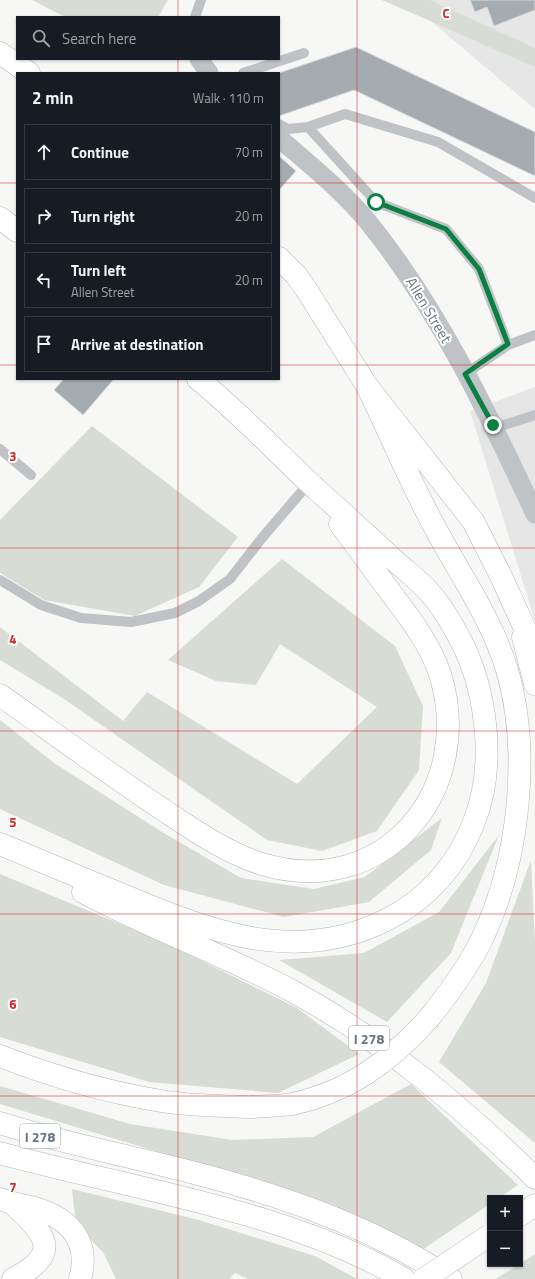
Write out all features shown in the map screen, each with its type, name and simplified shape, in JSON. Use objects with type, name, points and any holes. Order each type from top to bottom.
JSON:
[{"type":"main road","points":[[2,53],[28,72]]},
{"type":"main road","points":[[0,218],[16,230]]},
{"type":"main road","points":[[280,259],[296,274],[306,288],[367,386],[472,521],[516,608],[535,651]]},
{"type":"main road","points":[[0,844],[191,923],[217,931],[271,942],[329,940],[356,933],[379,924],[400,913],[422,898],[439,881],[456,860],[468,838],[478,814],[487,770],[483,713],[478,684],[470,661],[457,633],[430,593],[309,483],[255,429],[199,380]]},
{"type":"main road","points":[[0,1056],[60,1076],[132,1096],[192,1104],[252,1107],[290,1104],[312,1099],[341,1088],[376,1068],[396,1052],[430,1017],[470,960],[483,936],[501,886],[514,829],[519,799],[518,727],[507,670],[496,642],[470,588],[438,534],[367,386]]},
{"type":"main road","points":[[0,695],[134,790],[212,841],[245,858],[261,864],[292,870],[326,870],[345,866],[362,860],[387,846],[417,819],[426,806],[440,779],[448,736],[448,715],[444,693],[433,655],[309,483]]},
{"type":"main road","points":[[516,608],[535,684]]},
{"type":"main road","name":"I 278","points":[[0,849],[111,907],[263,976],[325,1010],[381,1046],[434,1086],[494,1139],[535,1178]]},
{"type":"main road","name":"I 278","points":[[0,1123],[48,1138],[225,1181],[304,1205],[384,1240],[451,1279]]},
{"type":"main road","points":[[0,1153],[259,1220],[343,1249],[404,1279]]},
{"type":"main road","points":[[7,1202],[38,1229],[45,1249],[43,1256],[33,1267],[13,1279]]},
{"type":"main road","points":[[7,1202],[30,1207],[49,1214],[60,1219],[74,1231],[79,1240],[83,1254],[83,1268],[80,1279]]},
{"type":"main road","points":[[523,1213],[535,1205]]},
{"type":"main road","points":[[424,1279],[487,1237]]},
{"type":"street","points":[[200,60],[208,72]]},
{"type":"street","name":"Allen Street","points":[[280,139],[331,183],[368,222],[405,271],[495,428],[535,514]]},
{"type":"lane","points":[[195,16],[202,0]]},
{"type":"lane","points":[[246,72],[304,53]]},
{"type":"lane","points":[[280,125],[288,129],[308,127],[344,114],[438,142],[535,198]]},
{"type":"lane","points":[[308,127],[376,202],[446,229],[479,269],[508,344]]},
{"type":"lane","points":[[465,374],[508,344],[535,335]]},
{"type":"lane","points":[[495,428],[535,415]]},
{"type":"lane","points":[[0,449],[31,475]]},
{"type":"lane","points":[[0,580],[41,605],[81,618],[131,622],[175,614],[199,601],[230,579],[262,538],[309,483]]},
{"type":"shaded area","points":[[32,0],[168,0],[159,16],[63,16]]},
{"type":"shaded area","points":[[382,0],[430,0],[535,48],[535,67]]},
{"type":"shaded area","points":[[406,0],[535,0],[535,109]]},
{"type":"shaded area","points":[[535,387],[535,621],[470,411]]},
{"type":"shaded area","points":[[92,426],[238,537],[199,587],[135,616],[44,600],[0,573],[0,520]]},
{"type":"shaded area","points":[[282,559],[395,646],[423,706],[419,770],[377,831],[322,851],[267,840],[64,699],[0,660],[0,627],[123,721],[147,692],[297,784],[377,707],[280,644],[256,685],[216,681],[168,660]]},
{"type":"shaded area","points":[[0,720],[54,763],[162,832],[241,878],[314,889],[365,877],[442,818],[431,850],[369,902],[284,917],[164,885],[0,809]]},
{"type":"shaded area","points":[[499,835],[451,953],[387,1022],[279,960],[364,953],[439,912]]},
{"type":"shaded area","points":[[531,860],[535,945],[535,1143],[439,1062],[486,983]]},
{"type":"shaded area","points":[[0,874],[166,943],[297,1008],[359,1054],[278,1093],[149,1082],[0,1037]]},
{"type":"shaded area","points":[[411,1084],[518,1185],[503,1195],[487,1195],[487,1206],[419,1252],[334,1205],[0,1104],[0,1086],[130,1124],[232,1140],[313,1137]]},
{"type":"shaded area","points":[[72,1189],[199,1220],[315,1256],[357,1279],[248,1279],[235,1273],[229,1279],[116,1279],[103,1252],[76,1225]]},
{"type":"shaded area","points":[[535,1254],[535,1279],[496,1279],[515,1267],[523,1267],[523,1262]]},
{"type":"building","points":[[470,0],[535,0],[535,10],[494,26],[487,7],[475,12]]},
{"type":"building","points":[[356,47],[535,132],[535,176],[354,90],[280,116],[280,73]]},
{"type":"building","points":[[280,157],[296,171],[280,189]]},
{"type":"building","points":[[63,380],[113,380],[83,415],[54,390]]},
{"type":"route","points":[[376,202],[446,229],[479,269],[508,344],[465,374],[493,425]]}]
